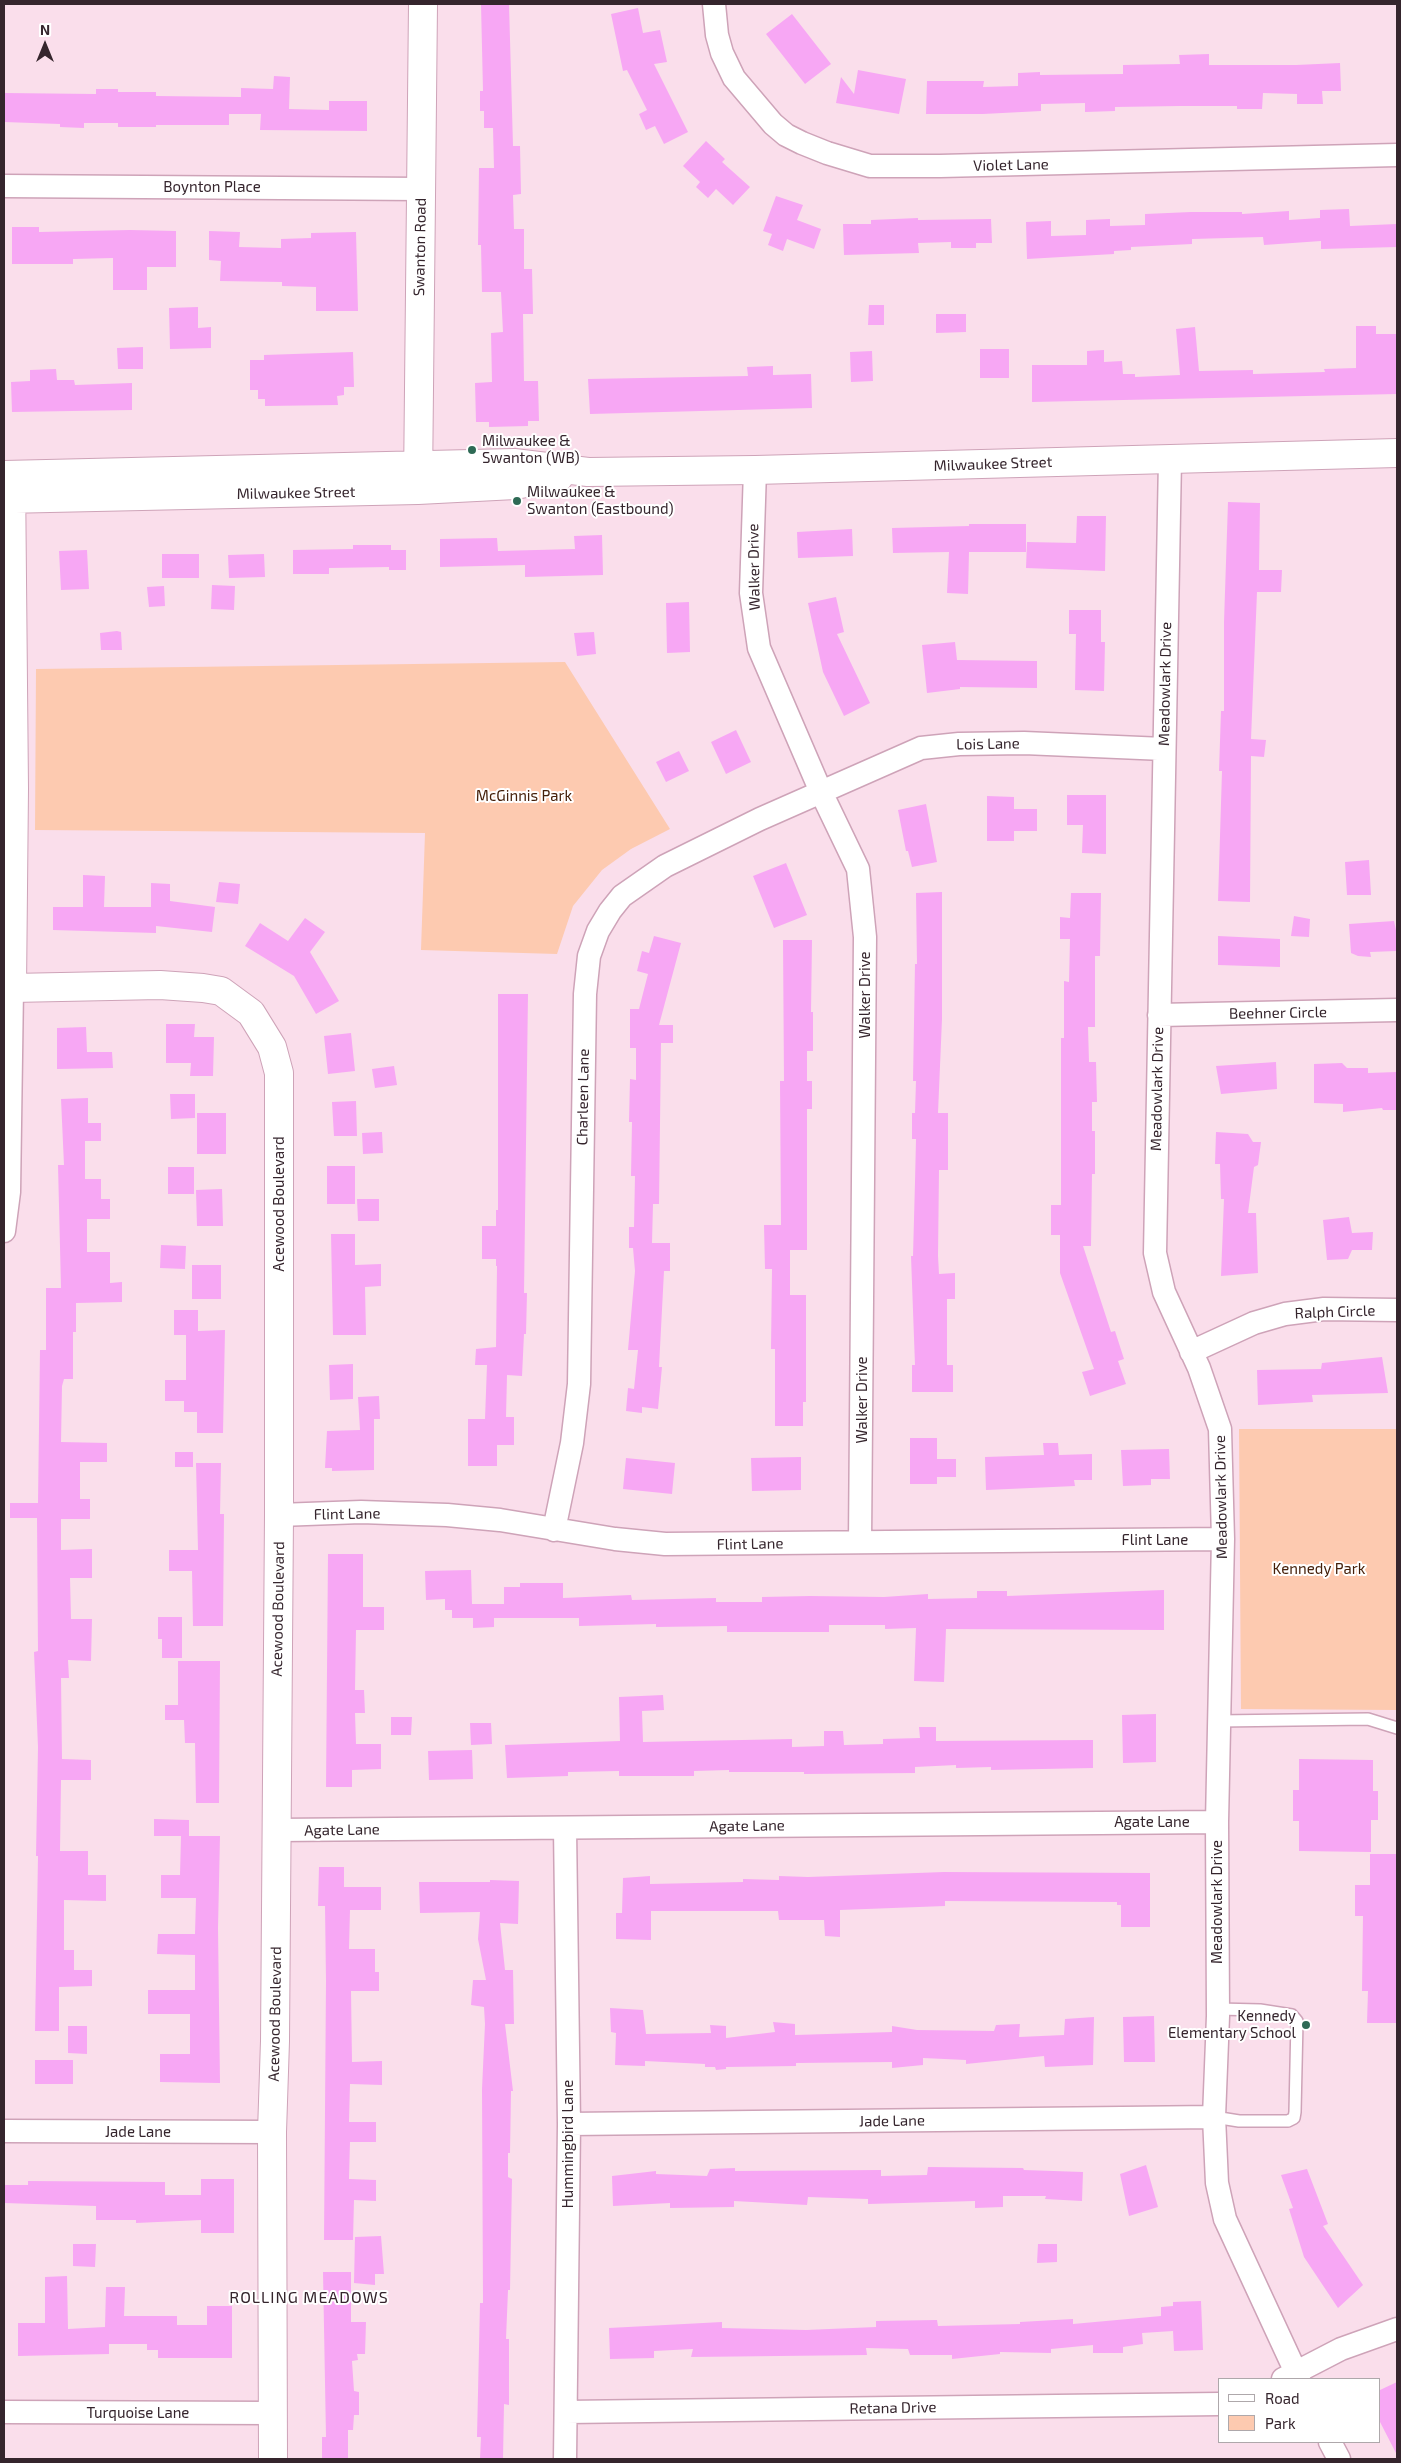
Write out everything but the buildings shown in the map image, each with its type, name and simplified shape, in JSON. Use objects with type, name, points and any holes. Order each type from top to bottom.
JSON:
[{"type":"street","name":"Swanton Road","points":[[418,478],[423,4]]},
{"type":"street","name":"Violet Lane","points":[[714,4],[717,35],[722,54],[734,78],[773,124],[786,135],[802,143],[826,153],[870,166],[1397,155]]},
{"type":"street","name":"Boynton Place","points":[[4,186],[421,189]]},
{"type":"street","name":"Milwaukee Street","points":[[7,487],[418,478],[515,484],[588,472],[754,470],[1397,453]]},
{"type":"street","name":"Meadowlark Drive","points":[[1170,459],[1155,1253],[1164,1292],[1215,1410],[1220,1429],[1223,1539],[1217,1822],[1218,2009],[1214,2117],[1217,2183],[1225,2219],[1292,2377]]},
{"type":"street","name":"Walker Drive","points":[[754,470],[751,593],[759,648],[821,792],[858,869],[865,938],[860,1542]]},
{"type":"street","points":[[4,1231],[9,1192],[6,1148],[12,988],[7,487]]},
{"type":"street","name":"Lois Lane","points":[[821,792],[921,748],[959,744],[1024,744],[1164,749]]},
{"type":"street","name":"Charleen Lane","points":[[554,1530],[572,1443],[579,1384],[585,994],[589,956],[598,931],[622,896],[665,866],[760,819],[821,792]]},
{"type":"street","name":"Acewood Boulevard","points":[[12,988],[160,985],[221,991],[251,1013],[272,1047],[279,1073],[276,2041],[272,2132],[273,2459]]},
{"type":"street","name":"Beehner Circle","points":[[1159,1015],[1397,1010]]},
{"type":"street","name":"Ralph Circle","points":[[1191,1352],[1254,1323],[1285,1314],[1324,1309],[1397,1310]]},
{"type":"street","name":"Flint Lane","points":[[279,1515],[361,1512],[447,1515],[500,1520],[554,1530],[665,1544],[1223,1539]]},
{"type":"street","name":"Agate Lane","points":[[277,1830],[1217,1822]]},
{"type":"street","name":"Hummingbird Lane","points":[[565,1828],[569,2124],[565,2459]]},
{"type":"street","name":"Jade Lane","points":[[569,2124],[1214,2117]]},
{"type":"street","name":"Jade Lane","points":[[4,2131],[272,2132]]},
{"type":"street","points":[[1292,2377],[1341,2349],[1397,2329]]},
{"type":"street","name":"Retana Drive","points":[[566,2412],[1218,2404]]},
{"type":"street","name":"Turquoise Lane","points":[[4,2412],[272,2413]]},
{"type":"street","points":[[1331,2443],[1339,2459]]},
{"type":"lane","points":[[1219,1721],[1368,1719],[1397,1728]]},
{"type":"lane","points":[[1214,2117],[1239,2120],[1288,2120],[1294,2118],[1295,2112],[1297,2021],[1292,2014],[1260,2010],[1218,2009]]},
{"type":"green space","name":"McGinnis Park","points":[[565,662],[670,829],[631,849],[602,870],[573,906],[557,954],[421,950],[425,833],[35,830],[36,669]]},
{"type":"green space","name":"Kennedy Park","points":[[1239,1429],[1397,1429],[1397,1710],[1241,1709]]},
{"type":"place","name":"Milwaukee & Swanton (WB)","points":[[472,450]]},
{"type":"place","name":"Milwaukee & Swanton (Eastbound)","points":[[517,501]]},
{"type":"place","name":"Kennedy Elementary School","points":[[1306,2025]]},
{"type":"district","name":"ROLLING MEADOWS","points":[[309,2298]]}]
